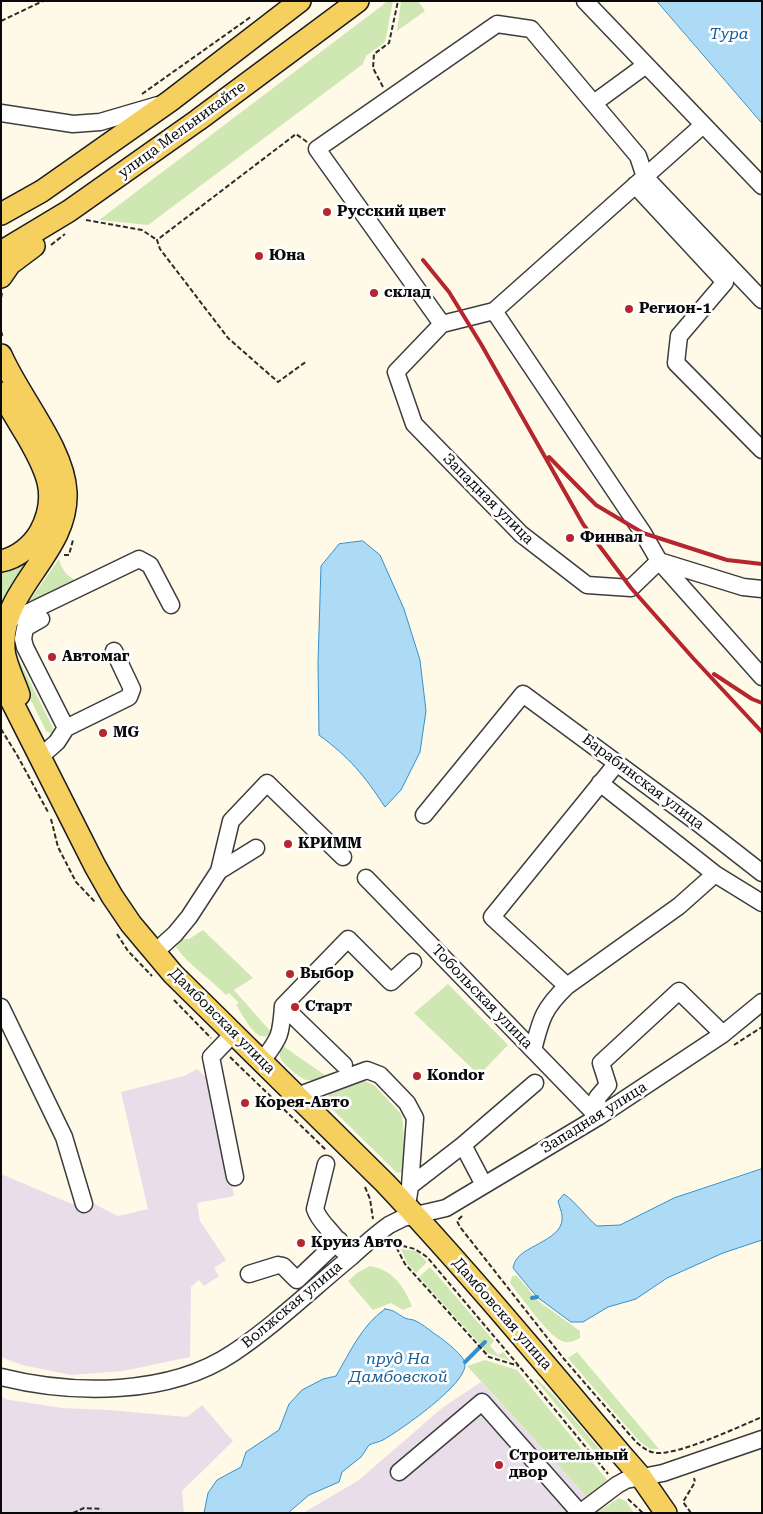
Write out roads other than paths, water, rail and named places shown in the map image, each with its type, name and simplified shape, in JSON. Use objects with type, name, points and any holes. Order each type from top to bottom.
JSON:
[{"type":"main road","name":"улица Мельникайте","points":[[1,214],[42,191],[170,101],[300,1]]},
{"type":"main road","name":"улица Мельникайте","points":[[1,252],[73,221],[198,120],[358,1]]},
{"type":"main road","points":[[2,282],[10,264],[43,238],[73,221]]},
{"type":"main road","points":[[1,355],[56,455],[62,468],[66,491],[66,509],[60,530],[18,594],[7,620],[4,635],[4,651],[21,699],[27,733]]},
{"type":"main road","points":[[1,393],[42,462],[49,481],[50,500],[47,519],[37,538],[24,552],[1,562]]},
{"type":"main road","name":"Дамбовская улица","points":[[1,680],[39,758],[112,896],[154,953],[198,999],[227,1040],[262,1061],[411,1202],[500,1311],[641,1477],[666,1513]]},
{"type":"main road","points":[[1,703],[27,733]]},
{"type":"street","points":[[585,1],[762,186]]},
{"type":"street","points":[[703,125],[640,181],[494,311],[442,324],[317,149],[497,24],[531,29],[638,156],[640,181],[725,282],[679,336],[676,363],[762,450]]},
{"type":"street","points":[[594,103],[646,65]]},
{"type":"street","points":[[1,113],[73,124],[100,122],[170,101]]},
{"type":"street","points":[[640,181],[762,300]]},
{"type":"street","points":[[494,311],[643,533],[659,561],[761,676]]},
{"type":"street","name":"Западная улица","points":[[442,324],[396,372],[414,424],[521,534],[586,586],[631,588],[659,561]]},
{"type":"street","points":[[7,620],[29,612],[139,558],[150,565],[172,605]]},
{"type":"street","points":[[659,561],[743,587],[762,589]]},
{"type":"street","points":[[41,619],[26,628],[23,639],[25,647],[66,728]]},
{"type":"street","points":[[39,758],[57,742],[66,728],[129,697],[132,689],[114,651]]},
{"type":"street","name":"Барабинская улица","points":[[424,815],[523,694],[762,873]]},
{"type":"street","points":[[567,986],[492,917],[617,763]]},
{"type":"street","points":[[154,953],[175,934],[189,917],[219,871],[231,820],[267,783],[342,857]]},
{"type":"street","points":[[600,783],[715,874],[762,903]]},
{"type":"street","points":[[219,871],[256,848]]},
{"type":"street","points":[[533,1050],[543,1015],[554,999],[567,986],[679,906],[715,874]]},
{"type":"street","name":"Тобольская улица","points":[[366,878],[598,1117]]},
{"type":"street","points":[[262,1061],[282,1031],[283,1006],[348,940],[391,982],[413,962]]},
{"type":"street","points":[[598,1117],[597,1098],[608,1085],[601,1063],[679,991],[723,1034]]},
{"type":"street","points":[[283,1006],[344,1065]]},
{"type":"street","points":[[1,1007],[64,1138],[84,1204]]},
{"type":"street","name":"Западная улица","points":[[411,1202],[446,1208],[598,1117],[760,1009]]},
{"type":"street","points":[[227,1040],[211,1057],[236,1177]]},
{"type":"street","points":[[297,1096],[367,1070],[380,1075],[406,1103],[415,1118],[411,1202]]},
{"type":"street","points":[[411,1202],[463,1145],[535,1083]]},
{"type":"street","points":[[463,1145],[484,1185]]},
{"type":"street","points":[[328,1159],[315,1209],[317,1215],[339,1240],[344,1262]]},
{"type":"street","name":"Волжская улица","points":[[1,1377],[27,1383],[76,1388],[122,1387],[163,1381],[201,1370],[228,1356],[272,1324],[382,1230],[395,1222],[411,1202]]},
{"type":"street","points":[[248,1274],[278,1265],[283,1266],[297,1280],[339,1240]]},
{"type":"street","points":[[399,1472],[482,1402],[580,1513],[616,1485],[626,1480],[663,1473],[762,1439]]},
{"type":"water","name":"Тура","points":[[657,1],[762,1],[762,123]]},
{"type":"water","points":[[363,541],[380,555],[404,609],[420,660],[426,711],[420,752],[401,790],[385,807],[356,768],[319,735],[318,663],[321,566],[339,544]]},
{"type":"water","points":[[762,1169],[762,1240],[723,1253],[667,1278],[636,1299],[608,1307],[583,1322],[571,1322],[537,1297],[513,1268],[521,1255],[551,1236],[557,1230],[561,1224],[562,1216],[558,1201],[564,1194],[597,1226],[620,1225],[674,1198]]},
{"type":"water","name":"пруд На Дамбовской","points":[[385,1309],[418,1322],[456,1351],[465,1363],[463,1372],[456,1382],[432,1406],[403,1427],[383,1440],[369,1445],[361,1457],[342,1472],[339,1482],[309,1495],[288,1513],[204,1513],[208,1493],[217,1480],[241,1467],[246,1452],[279,1430],[289,1404],[302,1390],[323,1379],[336,1376],[363,1331]]},
{"type":"waterway","points":[[532,1298],[537,1297]]},
{"type":"waterway","points":[[465,1362],[485,1342]]},
{"type":"railway","points":[[423,260],[449,292],[481,344],[583,524],[631,588],[762,732]]},
{"type":"railway","points":[[549,457],[596,505],[643,533],[727,560],[762,564]]},
{"type":"railway","points":[[714,674],[752,699],[762,703]]},
{"type":"place","name":"Русский цвет","points":[[327,212]]},
{"type":"place","name":"Юна","points":[[259,256]]},
{"type":"place","name":"склад","points":[[374,293]]},
{"type":"place","name":"Регион-1","points":[[629,309]]},
{"type":"place","name":"Финвал","points":[[570,538]]},
{"type":"place","name":"Автомаг","points":[[52,657]]},
{"type":"place","name":"MG","points":[[103,733]]},
{"type":"place","name":"КРИММ","points":[[288,844]]},
{"type":"place","name":"Выбор","points":[[290,974]]},
{"type":"place","name":"Старт","points":[[295,1007]]},
{"type":"place","name":"Kondor","points":[[417,1076]]},
{"type":"place","name":"Корея-Авто","points":[[245,1103]]},
{"type":"place","name":"Круиз Авто","points":[[301,1243]]},
{"type":"place","name":"Строительный двор","points":[[499,1465]]}]
